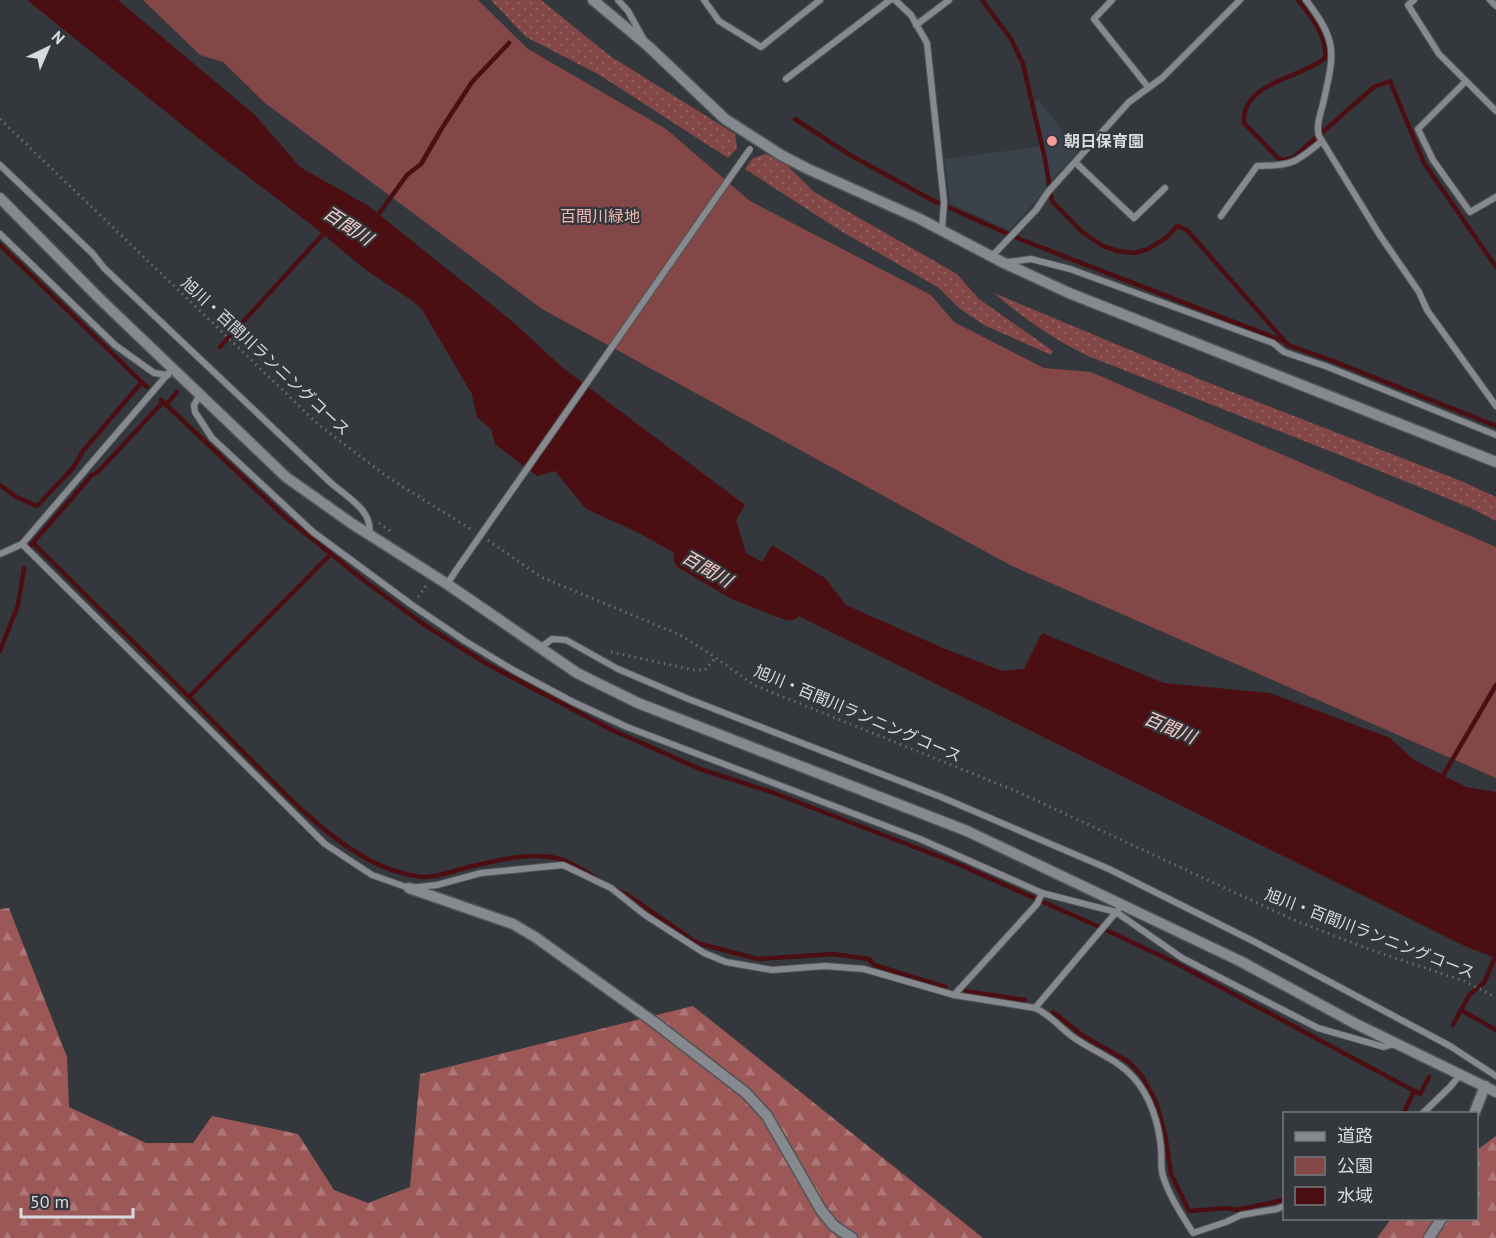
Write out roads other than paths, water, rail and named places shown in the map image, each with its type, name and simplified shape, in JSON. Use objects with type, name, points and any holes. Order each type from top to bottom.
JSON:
[{"type":"street","points":[[593,0],[648,46],[753,144],[942,230],[1069,293],[1496,462]]},
{"type":"street","points":[[618,0],[628,11],[648,46]]},
{"type":"street","points":[[704,0],[718,21],[761,47],[820,0]]},
{"type":"street","points":[[786,79],[890,0]]},
{"type":"street","points":[[895,0],[911,15],[927,44],[944,206],[942,230]]},
{"type":"street","points":[[916,25],[949,0]]},
{"type":"street","points":[[1112,0],[1094,19],[1148,87]]},
{"type":"street","points":[[992,256],[1036,210],[1048,192],[1129,102],[1162,78],[1240,0]]},
{"type":"street","points":[[1221,216],[1257,166],[1284,166],[1303,158],[1320,136],[1332,53],[1327,32],[1305,0]]},
{"type":"street","points":[[1414,0],[1408,5],[1439,54],[1496,111]]},
{"type":"street","points":[[1490,0],[1496,6]]},
{"type":"street","points":[[1466,81],[1418,129],[1432,160],[1470,212],[1496,197]]},
{"type":"street","points":[[1320,136],[1378,234],[1419,292],[1427,310],[1496,406]]},
{"type":"street","points":[[447,584],[753,144]]},
{"type":"street","points":[[1076,163],[1134,218],[1165,188]]},
{"type":"street","points":[[0,165],[93,254],[104,268],[331,483],[368,515],[371,526],[369,535]]},
{"type":"street","points":[[0,198],[170,372],[200,395],[286,477],[577,674],[639,704],[968,831],[1119,908],[1240,961],[1356,1024],[1496,1092]]},
{"type":"street","points":[[0,234],[114,345],[154,373],[170,372]]},
{"type":"street","points":[[1004,262],[1031,259],[1070,269],[1273,343],[1284,352],[1328,367],[1496,435]]},
{"type":"street","points":[[0,554],[22,544],[170,372]]},
{"type":"street","points":[[200,395],[194,405],[195,412],[212,438],[313,532],[412,605],[513,670],[627,727],[920,839],[1040,898],[1119,908],[1182,958],[1318,1028],[1384,1047],[1397,1043]]},
{"type":"street","points":[[22,544],[325,844],[372,875],[513,924],[704,1060],[746,1093],[767,1116],[821,1210],[834,1226],[852,1238]]},
{"type":"street","points":[[540,648],[552,639],[566,640],[618,669],[676,694],[941,797],[1099,865],[1255,942],[1450,1046],[1496,1076]]},
{"type":"street","points":[[409,888],[437,885],[481,873],[563,865],[611,888],[645,915],[704,953],[726,962],[772,970],[825,966],[864,969],[954,995],[1035,1008],[1043,1011],[1079,1042],[1097,1050],[1134,1077],[1150,1104],[1155,1118],[1161,1148],[1162,1173],[1167,1188],[1193,1233],[1241,1215],[1283,1206]]},
{"type":"street","points":[[954,995],[1040,898]]},
{"type":"street","points":[[1035,1008],[1119,908]]},
{"type":"street","points":[[1423,1112],[1461,1074]]},
{"type":"street","points":[[1474,1112],[1485,1086]]},
{"type":"street","points":[[1429,1238],[1441,1220]]},
{"type":"water","points":[[27,0],[118,0],[255,115],[300,167],[367,205],[512,321],[563,368],[745,505],[736,520],[746,553],[762,562],[772,545],[825,578],[846,605],[943,648],[1002,671],[1024,669],[1042,633],[1164,683],[1270,693],[1390,738],[1414,760],[1466,787],[1496,792],[1496,958],[1469,948],[696,565],[637,532],[586,509],[555,471],[537,476],[495,444],[491,429],[477,417],[460,342],[410,299],[367,271]]},
{"type":"waterway","points":[[982,0],[1011,39],[1023,64],[1045,159],[1052,201],[1082,232],[1103,246],[1135,253],[1148,249],[1166,238],[1177,226],[1187,230],[1288,345],[1496,426]]},
{"type":"waterway","points":[[1298,0],[1321,35],[1325,58],[1262,90],[1252,98],[1246,109],[1244,123],[1278,158],[1284,160],[1293,158],[1374,87],[1390,81],[1424,163],[1496,267]]},
{"type":"waterway","points":[[375,219],[407,175],[421,164],[472,82],[509,43]]},
{"type":"waterway","points":[[795,119],[850,155],[932,200],[1022,240],[1283,341]]},
{"type":"waterway","points":[[220,347],[325,232]]},
{"type":"waterway","points":[[0,245],[147,387]]},
{"type":"waterway","name":"百間川","points":[[435,305],[481,383]]},
{"type":"waterway","points":[[0,485],[16,497],[37,506],[73,468],[83,451],[142,382]]},
{"type":"waterway","points":[[166,405],[177,392]]},
{"type":"waterway","points":[[161,400],[285,517],[362,579],[426,626],[487,664],[612,730],[700,769],[774,793],[951,861],[1095,925],[1172,961],[1420,1094],[1429,1077]]},
{"type":"waterway","points":[[31,545],[92,475],[97,473],[163,402]]},
{"type":"waterway","points":[[33,543],[189,697],[331,554]]},
{"type":"waterway","name":"百間川","points":[[687,557],[738,587],[789,607]]},
{"type":"waterway","points":[[0,651],[18,605],[24,568]]},
{"type":"waterway","points":[[1441,779],[1496,685]]},
{"type":"waterway","points":[[189,697],[314,821],[356,852],[378,864],[401,873],[425,877],[500,860],[536,856],[565,860],[596,878]]},
{"type":"waterway","points":[[614,888],[697,943],[758,959],[833,954],[869,959],[874,965],[945,987]]},
{"type":"waterway","points":[[1461,1010],[1470,994],[1484,983],[1496,955]]},
{"type":"waterway","points":[[964,991],[1025,1000]]},
{"type":"waterway","points":[[1453,1025],[1461,1010],[1496,1030]]},
{"type":"waterway","points":[[1053,1012],[1082,1035],[1129,1062],[1142,1076],[1156,1102],[1165,1134],[1171,1174],[1189,1211],[1228,1208],[1236,1210],[1283,1200]]},
{"type":"waterway","points":[[1404,1112],[1414,1091]]},
{"type":"place","name":"朝日保育園","points":[[1052,141]]},
{"type":"park label","name":"百間川緑地","points":[[600,216]]}]
